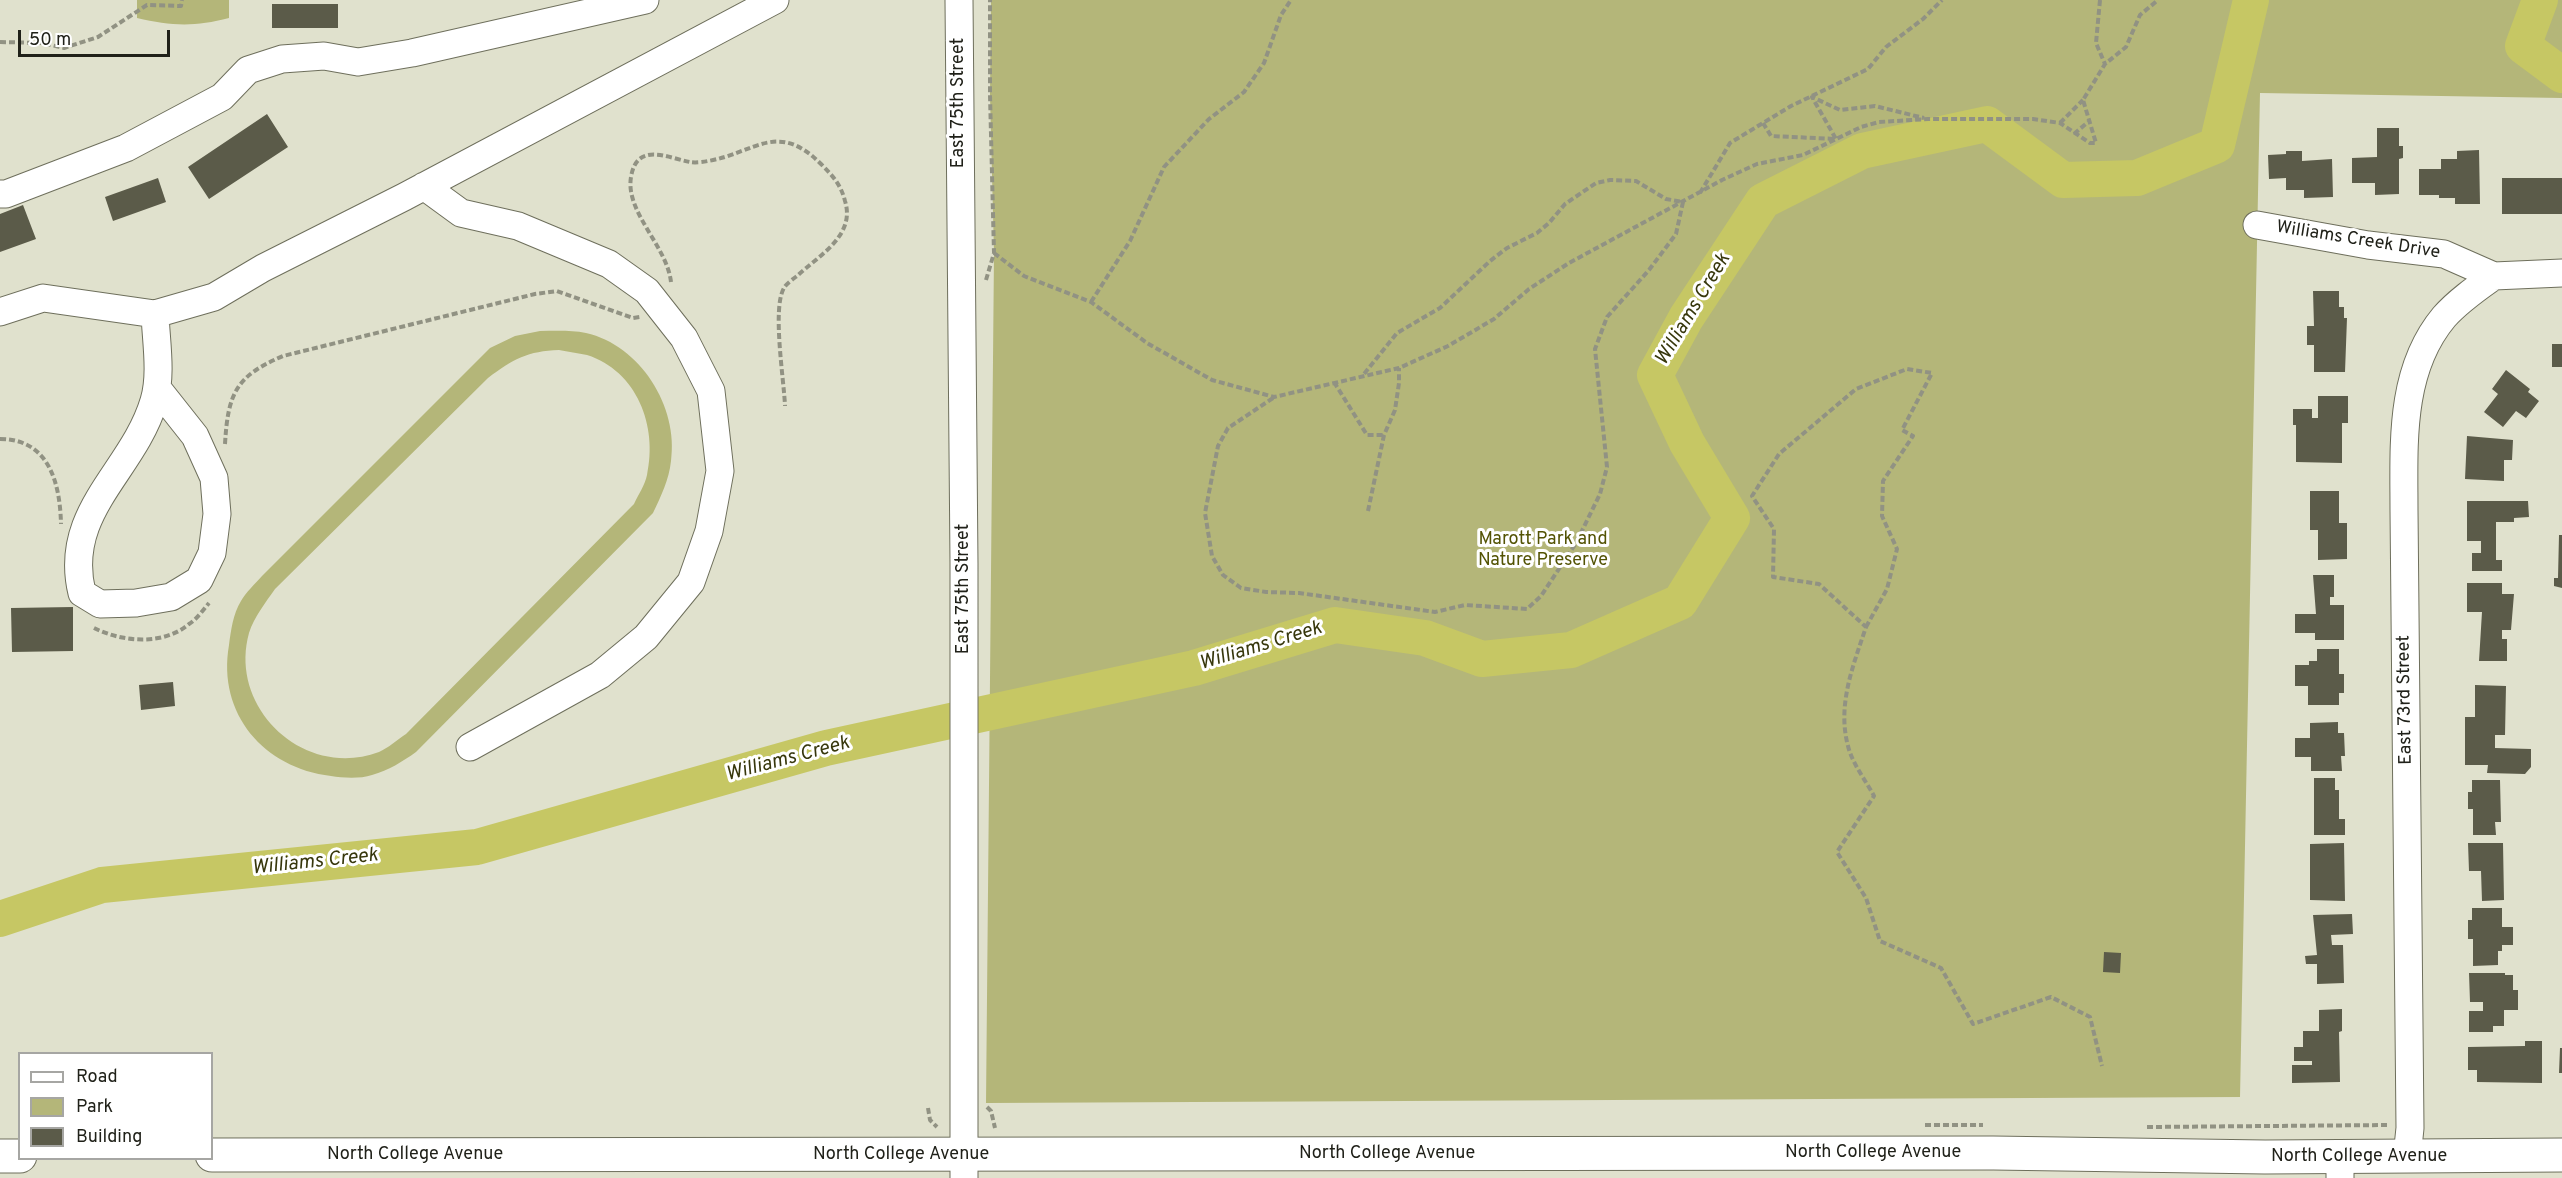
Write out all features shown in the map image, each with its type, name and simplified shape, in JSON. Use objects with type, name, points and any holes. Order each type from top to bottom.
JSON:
[{"type":"main road","name":"North College Avenue","points":[[213,1155],[964,1166],[1993,1153],[2340,1167],[2407,1157],[2562,1155]]},
{"type":"main road","points":[[0,1156],[18,1156]]},
{"type":"street","points":[[0,194],[6,194],[126,148],[222,97],[248,70],[282,59],[324,56],[358,62],[412,53],[645,0]]},
{"type":"street","points":[[0,312],[43,298],[155,314],[214,297],[263,268],[424,186],[775,0]]},
{"type":"street","name":"East 75th Street","points":[[959,0],[964,563],[964,1166]]},
{"type":"street","points":[[424,186],[461,213],[518,226],[609,264],[647,291],[684,338],[711,391],[720,471],[709,531],[691,582],[646,637],[600,675],[470,747]]},
{"type":"street","name":"Williams Creek Drive","points":[[2258,225],[2368,245],[2432,252],[2456,259],[2494,276],[2562,273]]},
{"type":"street","name":"East 73rd Street","points":[[2407,1157],[2410,1128],[2404,436],[2408,401],[2417,366],[2428,340],[2442,319],[2494,276]]},
{"type":"street","points":[[155,314],[157,388],[142,432],[95,506],[78,546],[77,572],[82,593],[100,604],[136,603],[171,597],[199,580],[212,553],[217,514],[214,478],[195,436],[157,388]]},
{"type":"path","points":[[0,42],[42,43],[64,48],[98,37],[147,4],[182,6],[182,0]]},
{"type":"path","points":[[984,286],[994,253],[990,0]]},
{"type":"path","points":[[1091,302],[1130,241],[1164,167],[1209,119],[1245,92],[1264,63],[1281,15],[1291,0]]},
{"type":"path","points":[[1700,193],[1730,143],[1763,123],[1868,69],[1886,48],[1923,19],[1942,0]]},
{"type":"path","points":[[2100,0],[2096,43],[2106,64]]},
{"type":"path","points":[[2060,123],[2083,100],[2106,64],[2126,47],[2140,15],[2157,0]]},
{"type":"path","points":[[1812,97],[1840,110],[1875,106],[1928,119]]},
{"type":"path","points":[[1812,97],[1836,139]]},
{"type":"path","points":[[1683,202],[1676,234],[1650,270],[1607,316],[1595,349],[1607,467],[1600,495],[1576,543],[1541,596],[1527,609],[1465,605],[1435,612],[1299,593],[1241,588],[1223,575],[1212,556],[1205,513],[1218,446],[1228,428],[1274,397],[1364,374],[1398,368],[1448,346],[1494,319],[1529,289],[1569,263],[1683,202],[1700,193],[1757,164],[1803,155],[1879,122],[1928,119],[2033,119],[2060,123],[2090,143],[2096,143],[2083,100]]},
{"type":"path","points":[[2074,134],[2088,122]]},
{"type":"path","points":[[1763,123],[1771,136],[1836,139]]},
{"type":"path","points":[[224,446],[230,404],[240,382],[258,366],[283,356],[536,294],[557,291],[633,318],[648,316],[670,298],[670,278],[663,258],[633,200],[631,177],[638,161],[651,153],[665,154],[691,162],[710,161],[771,141],[788,143],[809,152],[839,182],[847,204],[846,225],[837,241],[784,288],[778,307],[785,406]]},
{"type":"path","points":[[1364,374],[1397,333],[1440,308],[1490,261],[1507,248],[1537,233],[1550,223],[1565,204],[1596,183],[1618,180],[1636,181],[1666,199],[1683,202]]},
{"type":"path","points":[[994,253],[1024,276],[1091,302],[1147,343],[1212,380],[1274,397]]},
{"type":"path","points":[[1368,511],[1384,435],[1395,410],[1399,383],[1398,368]]},
{"type":"path","points":[[1866,627],[1819,584],[1773,577],[1774,529],[1752,496],[1779,454],[1856,389],[1906,369],[1932,373],[1902,430],[1913,436],[1883,481],[1882,516],[1897,549],[1887,590],[1866,627],[1852,668],[1844,704],[1848,747],[1874,796],[1837,852],[1866,898],[1880,941],[1941,968],[1973,1024],[2051,997],[2090,1017],[2102,1066]]},
{"type":"path","points":[[1334,382],[1367,435],[1384,435]]},
{"type":"path","points":[[0,439],[15,439],[35,448],[48,464],[61,498],[61,530]]},
{"type":"path","points":[[91,626],[107,634],[132,639],[163,639],[189,625],[212,600]]},
{"type":"path","points":[[928,1108],[930,1120],[936,1127]]},
{"type":"green space","points":[[137,0],[229,0],[229,18],[194,24],[149,21],[137,18]]},
{"type":"green space","name":"Marott Park and Nature Preserve","points":[[991,0],[2562,0],[2562,98],[2260,93],[2240,1097],[986,1103],[994,253],[990,95]]},
{"type":"green space","points":[[540,331],[586,333],[623,350],[652,381],[669,420],[672,440],[668,475],[653,513],[411,756],[384,771],[357,778],[336,777],[307,771],[285,762],[266,749],[250,733],[238,715],[230,693],[227,670],[229,645],[238,606],[245,594],[262,576],[490,348],[515,336]],"holes":[[[559,350],[587,355],[604,363],[631,387],[640,403],[646,420],[650,456],[646,479],[634,504],[406,734],[379,752],[351,758],[324,756],[299,746],[278,731],[261,711],[250,687],[245,661],[249,633],[260,610],[275,589],[488,378],[521,357],[538,352]]]},
{"type":"building","points":[[272,4],[338,4],[338,28],[272,28]]},
{"type":"building","points":[[267,114],[288,147],[209,199],[188,167]]},
{"type":"building","points":[[2377,128],[2399,128],[2399,146],[2403,146],[2403,158],[2399,159],[2399,194],[2375,195],[2375,183],[2352,183],[2352,158],[2377,157]]},
{"type":"building","points":[[2479,150],[2480,204],[2455,204],[2455,198],[2419,195],[2419,169],[2441,169],[2441,159],[2457,159],[2457,151]]},
{"type":"building","points":[[2286,151],[2302,151],[2302,161],[2332,159],[2333,197],[2304,198],[2304,190],[2286,190],[2286,178],[2269,179],[2268,155],[2286,154]]},
{"type":"building","points":[[158,178],[166,202],[113,221],[105,197]]},
{"type":"building","points":[[2502,178],[2562,178],[2562,214],[2502,214]]},
{"type":"building","points":[[23,205],[36,239],[0,252],[0,214]]},
{"type":"building","points":[[2313,291],[2339,291],[2339,307],[2344,307],[2344,318],[2347,318],[2345,372],[2314,372],[2314,345],[2307,345],[2307,326],[2314,326]]},
{"type":"building","points":[[2552,344],[2562,344],[2562,367],[2552,367]]},
{"type":"building","points":[[2506,370],[2530,389],[2528,392],[2539,401],[2526,418],[2516,411],[2503,427],[2484,412],[2498,394],[2492,389]]},
{"type":"building","points":[[2318,396],[2348,396],[2348,423],[2342,423],[2342,463],[2296,462],[2296,425],[2293,425],[2293,409],[2312,409],[2312,418],[2318,418]]},
{"type":"building","points":[[2467,436],[2513,440],[2512,460],[2504,460],[2504,481],[2465,479]]},
{"type":"building","points":[[2310,491],[2339,491],[2339,523],[2347,523],[2347,559],[2318,560],[2318,530],[2310,530]]},
{"type":"building","points":[[2467,501],[2528,501],[2529,517],[2514,518],[2514,522],[2496,522],[2496,560],[2502,560],[2502,571],[2472,571],[2472,553],[2481,553],[2481,541],[2467,541]]},
{"type":"building","points":[[2559,535],[2562,535],[2562,588],[2554,586],[2554,578],[2558,578]]},
{"type":"building","points":[[2313,575],[2334,575],[2334,597],[2330,597],[2330,605],[2344,605],[2344,640],[2315,640],[2315,633],[2295,633],[2295,614],[2316,614]]},
{"type":"building","points":[[2467,583],[2502,583],[2502,594],[2514,594],[2511,630],[2502,630],[2502,639],[2507,639],[2507,661],[2479,661],[2482,612],[2467,612]]},
{"type":"building","points":[[73,607],[73,651],[12,652],[11,608]]},
{"type":"building","points":[[2317,649],[2339,649],[2339,674],[2344,674],[2344,693],[2339,693],[2339,705],[2308,705],[2308,686],[2295,686],[2295,665],[2309,665],[2309,661],[2317,661]]},
{"type":"building","points":[[173,682],[175,706],[141,710],[139,685]]},
{"type":"building","points":[[2475,685],[2506,686],[2505,735],[2495,735],[2495,748],[2531,749],[2531,767],[2525,774],[2487,773],[2488,765],[2465,765],[2465,717],[2475,717]]},
{"type":"building","points":[[2338,722],[2338,733],[2344,733],[2345,756],[2341,756],[2342,771],[2311,771],[2311,757],[2295,757],[2295,738],[2310,738],[2310,723]]},
{"type":"building","points":[[2314,778],[2335,778],[2335,790],[2339,790],[2339,819],[2345,819],[2345,835],[2314,835]]},
{"type":"building","points":[[2472,780],[2500,780],[2501,822],[2495,822],[2496,835],[2473,835],[2473,809],[2468,809],[2468,792],[2472,792]]},
{"type":"building","points":[[2344,843],[2345,901],[2310,900],[2310,844]]},
{"type":"building","points":[[2468,843],[2503,843],[2504,900],[2482,901],[2481,871],[2469,871]]},
{"type":"building","points":[[2472,908],[2502,908],[2502,927],[2513,927],[2513,945],[2502,945],[2502,951],[2498,951],[2498,965],[2473,966],[2473,939],[2468,939],[2468,920],[2472,920]]},
{"type":"building","points":[[2352,914],[2353,934],[2331,935],[2332,945],[2343,945],[2344,983],[2317,984],[2317,964],[2306,964],[2305,956],[2317,955],[2313,915]]},
{"type":"building","points":[[2104,952],[2121,953],[2120,973],[2103,972]]},
{"type":"building","points":[[2469,973],[2513,975],[2513,990],[2518,990],[2518,1010],[2504,1010],[2504,1026],[2493,1026],[2493,1032],[2469,1032],[2469,1011],[2483,1011],[2483,1002],[2470,1002]]},
{"type":"building","points":[[2342,1009],[2342,1031],[2339,1032],[2340,1082],[2292,1083],[2292,1065],[2312,1065],[2312,1061],[2294,1061],[2294,1047],[2303,1047],[2303,1031],[2319,1031],[2319,1010]]},
{"type":"building","points":[[2525,1041],[2542,1041],[2542,1083],[2477,1082],[2477,1070],[2468,1070],[2468,1047],[2525,1046]]},
{"type":"building","points":[[2560,1048],[2562,1048],[2562,1073],[2559,1073]]},
{"type":"waterway","name":"Williams Creek","points":[[0,919],[102,885],[477,847],[826,748],[1194,668],[1335,625],[1425,638],[1482,659],[1571,650],[1680,602],[1732,518],[1687,443],[1655,375],[1686,318],[1763,201],[1862,151],[1987,124],[2063,180],[2137,178],[2217,145],[2251,0]]},
{"type":"waterway","name":"Williams Creek","points":[[2540,0],[2523,46],[2562,75]]}]
